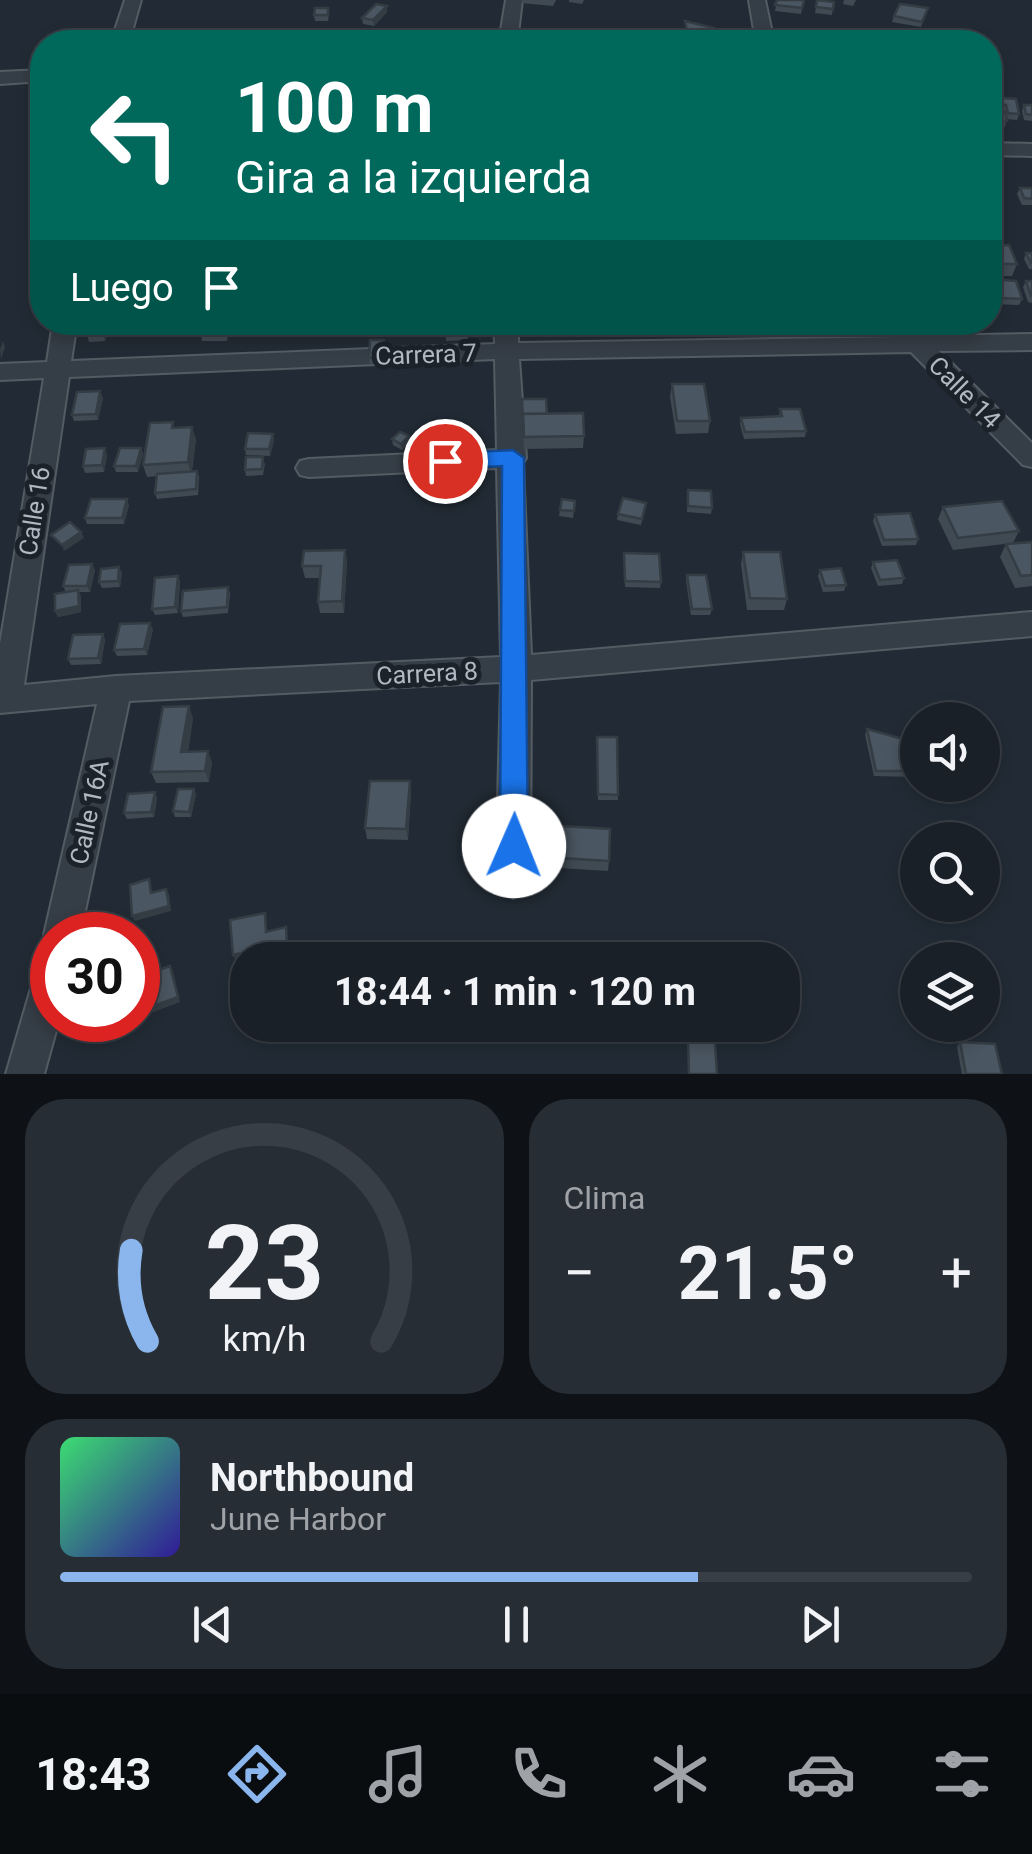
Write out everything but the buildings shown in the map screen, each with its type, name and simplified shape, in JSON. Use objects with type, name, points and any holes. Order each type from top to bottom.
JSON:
[{"type":"street","points":[[123,30],[132,0]]},
{"type":"street","points":[[510,30],[514,0]]},
{"type":"street","points":[[757,0],[763,30]]},
{"type":"street","points":[[0,78],[30,77]]},
{"type":"street","points":[[1002,150],[1028,153]]},
{"type":"street","name":"Calle 16","points":[[3,700],[62,335]]},
{"type":"street","name":"Carrera 7","points":[[0,372],[507,336],[607,335]]},
{"type":"street","name":"Calle 14","points":[[911,335],[1032,458]]},
{"type":"street","name":"Carrera 7","points":[[945,335],[1032,342]]},
{"type":"street","points":[[507,336],[516,669],[513,882]]},
{"type":"street","points":[[309,468],[513,458]]},
{"type":"street","name":"Carrera 8","points":[[3,700],[116,690],[516,669],[1032,624]]},
{"type":"street","name":"Calle 16A","points":[[67,912],[116,690]]},
{"type":"street","points":[[25,1074],[34,1042]]},
{"type":"route","points":[[445,461],[513,458],[514,846]]}]
